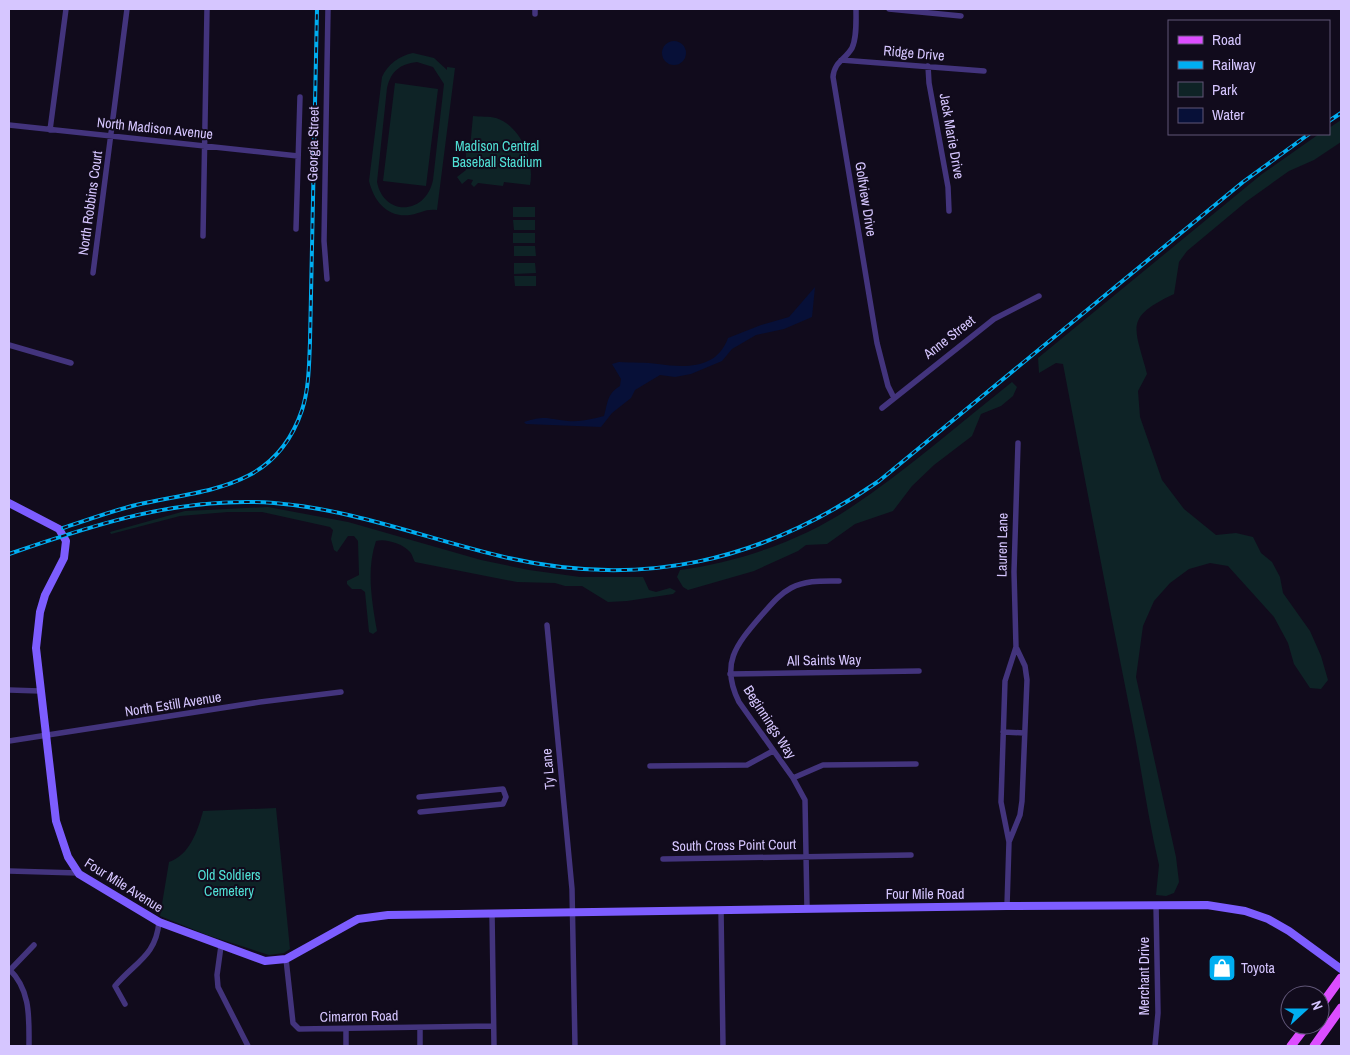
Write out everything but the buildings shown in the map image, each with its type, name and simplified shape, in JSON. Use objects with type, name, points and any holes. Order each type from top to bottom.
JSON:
[{"type":"main road","points":[[1330,993],[1341,978]]},
{"type":"main road","points":[[1314,1046],[1341,1008]]},
{"type":"main road","points":[[1292,1046],[1300,1035]]},
{"type":"street","points":[[50,130],[66,9]]},
{"type":"street","name":"North Robbins Court","points":[[93,273],[127,9]]},
{"type":"street","points":[[203,236],[207,9]]},
{"type":"street","name":"Georgia Street","points":[[327,279],[324,241],[328,9]]},
{"type":"street","name":"Golfview Drive","points":[[856,9],[854,44],[834,71],[834,84],[877,343],[888,386],[894,398]]},
{"type":"street","points":[[890,9],[961,16]]},
{"type":"street","name":"Ridge Drive","points":[[841,60],[984,71]]},
{"type":"street","name":"Jack Marie Drive","points":[[928,66],[929,83],[948,186],[949,211]]},
{"type":"street","points":[[296,229],[300,97]]},
{"type":"street","name":"North Madison Avenue","points":[[9,125],[298,156]]},
{"type":"street","name":"Anne Street","points":[[882,408],[994,319],[1039,296]]},
{"type":"street","points":[[9,345],[71,363]]},
{"type":"street","name":"Lauren Lane","points":[[1007,906],[1009,842],[1001,802],[1005,681],[1016,647],[1014,572],[1018,444]]},
{"type":"street","name":"Four Mile Avenue","points":[[9,503],[59,529],[66,541],[64,558],[45,595],[38,621],[36,648],[45,736],[58,827],[68,858],[78,873],[158,922],[265,961],[286,959],[364,917],[492,913]]},
{"type":"street","name":"Beginnings Way","points":[[807,908],[805,800],[793,778],[739,702],[730,674],[737,644],[779,596],[804,583],[839,581]]},
{"type":"street","name":"Ty Lane","points":[[546,625],[572,912],[575,1046]]},
{"type":"street","name":"Lauren Lane","points":[[1009,842],[1020,815],[1022,801],[1027,680],[1025,666],[1016,647]]},
{"type":"street","name":"All Saints Way","points":[[730,674],[919,671]]},
{"type":"street","points":[[9,690],[40,691]]},
{"type":"street","name":"North Estill Avenue","points":[[9,741],[260,702],[341,692]]},
{"type":"street","points":[[1003,732],[1024,733]]},
{"type":"street","points":[[650,766],[747,765],[773,752]]},
{"type":"street","points":[[793,778],[823,765],[916,764]]},
{"type":"street","points":[[419,797],[503,790],[506,797],[503,804],[420,812]]},
{"type":"street","name":"South Cross Point Court","points":[[662,859],[911,855]]},
{"type":"street","points":[[9,871],[78,873]]},
{"type":"street","name":"Merchant Drive","points":[[1155,1046],[1158,1013],[1156,905]]},
{"type":"street","name":"Four Mile Road","points":[[492,913],[1007,906],[1220,906],[1258,915],[1289,931],[1341,969]]},
{"type":"street","points":[[721,910],[723,1046]]},
{"type":"street","points":[[492,913],[494,1046]]},
{"type":"street","points":[[125,1004],[116,986],[150,952],[156,940],[158,922]]},
{"type":"street","points":[[28,1046],[27,1000],[22,986],[9,970],[34,945]]},
{"type":"street","points":[[221,946],[217,975],[218,987],[248,1046]]},
{"type":"street","name":"Cimarron Road","points":[[286,959],[292,1019],[295,1027],[304,1030],[493,1026]]},
{"type":"street","points":[[420,1028],[420,1046]]},
{"type":"street","points":[[346,1029],[346,1046]]},
{"type":"green space","points":[[413,53],[434,58],[447,70],[447,67],[455,68],[437,210],[402,215],[395,214],[383,207],[374,195],[369,181],[382,77],[391,64]],"holes":[[[417,62],[433,67],[444,84],[433,180],[429,192],[422,200],[414,205],[396,206],[381,193],[377,182],[387,88],[391,77],[401,67]]]},
{"type":"green space","points":[[395,83],[438,89],[426,186],[383,181]]},
{"type":"green space","name":"Madison Central Baseball Stadium","points":[[473,116],[496,118],[513,128],[528,155],[531,176],[530,185],[504,182],[503,186],[478,183],[474,187],[471,184],[473,180],[468,179],[462,184],[457,177],[466,170],[466,151],[470,148]]},
{"type":"green space","points":[[1341,120],[1341,142],[1314,160],[1289,171],[1247,201],[1187,251],[1179,262],[1174,294],[1147,310],[1140,317],[1137,325],[1139,345],[1147,374],[1138,391],[1140,417],[1162,480],[1184,509],[1216,535],[1236,533],[1253,537],[1261,553],[1272,562],[1280,577],[1283,593],[1310,631],[1321,656],[1328,680],[1321,689],[1310,688],[1294,664],[1288,643],[1274,617],[1228,566],[1210,563],[1189,569],[1170,583],[1154,601],[1143,626],[1136,677],[1176,857],[1179,882],[1174,893],[1166,896],[1156,895],[1159,865],[1063,364],[1056,363],[1039,373],[1038,358],[1262,174],[1318,135],[1330,135],[1330,127]]},
{"type":"green space","points":[[513,207],[535,207],[535,217],[513,217]]},
{"type":"green space","points":[[513,220],[535,220],[535,230],[514,230]]},
{"type":"green space","points":[[513,233],[535,233],[535,243],[513,243]]},
{"type":"green space","points":[[514,246],[535,246],[536,256],[514,256]]},
{"type":"green space","points":[[514,263],[535,263],[536,273],[514,274]]},
{"type":"green space","points":[[514,276],[536,276],[536,286],[515,286]]},
{"type":"green space","points":[[1012,382],[1017,387],[1013,396],[1001,406],[981,414],[972,436],[934,465],[912,486],[893,511],[855,524],[827,544],[806,545],[798,551],[754,571],[688,590],[683,587],[677,577],[680,570],[746,556],[790,540],[831,520],[912,463]]},
{"type":"green space","points":[[268,507],[348,522],[481,560],[529,570],[580,577],[643,577],[649,590],[656,592],[670,588],[676,591],[673,594],[608,602],[582,586],[517,582],[415,562],[410,552],[403,546],[394,542],[380,540],[376,541],[371,563],[373,609],[377,631],[373,634],[369,632],[365,592],[361,589],[352,589],[347,584],[347,581],[359,575],[358,541],[354,536],[348,536],[337,552],[334,550],[331,539],[333,530],[330,527],[262,512],[228,512],[180,516],[111,534],[110,532],[185,511]]},
{"type":"green space","name":"Old Soldiers Cemetery","points":[[276,808],[290,949],[284,953],[269,955],[207,935],[160,916],[169,862],[176,859],[188,848],[196,834],[203,811]]},
{"type":"water","points":[[674,41],[682,45],[686,53],[682,61],[674,65],[666,61],[662,53],[666,45]]},
{"type":"water","points":[[815,287],[812,317],[784,329],[756,335],[732,349],[722,361],[691,374],[675,377],[660,375],[635,390],[631,398],[612,413],[601,427],[526,424],[524,422],[542,418],[577,421],[604,416],[610,395],[620,386],[621,379],[612,364],[619,362],[690,366],[708,361],[723,348],[728,338],[761,325],[789,317]]},
{"type":"railway","points":[[63,528],[127,507],[187,495],[235,482],[256,471],[274,457],[290,437],[302,410],[309,368],[317,9]]},
{"type":"railway","points":[[1330,120],[1341,113]]},
{"type":"railway","points":[[9,554],[74,532],[139,515],[172,508],[239,502],[274,503],[331,511],[500,556],[552,566],[602,570],[650,569],[698,562],[744,549],[790,532],[835,509],[879,481],[1243,182],[1308,135]]},
{"type":"place","name":"Toyota","points":[[1222,968]]}]
